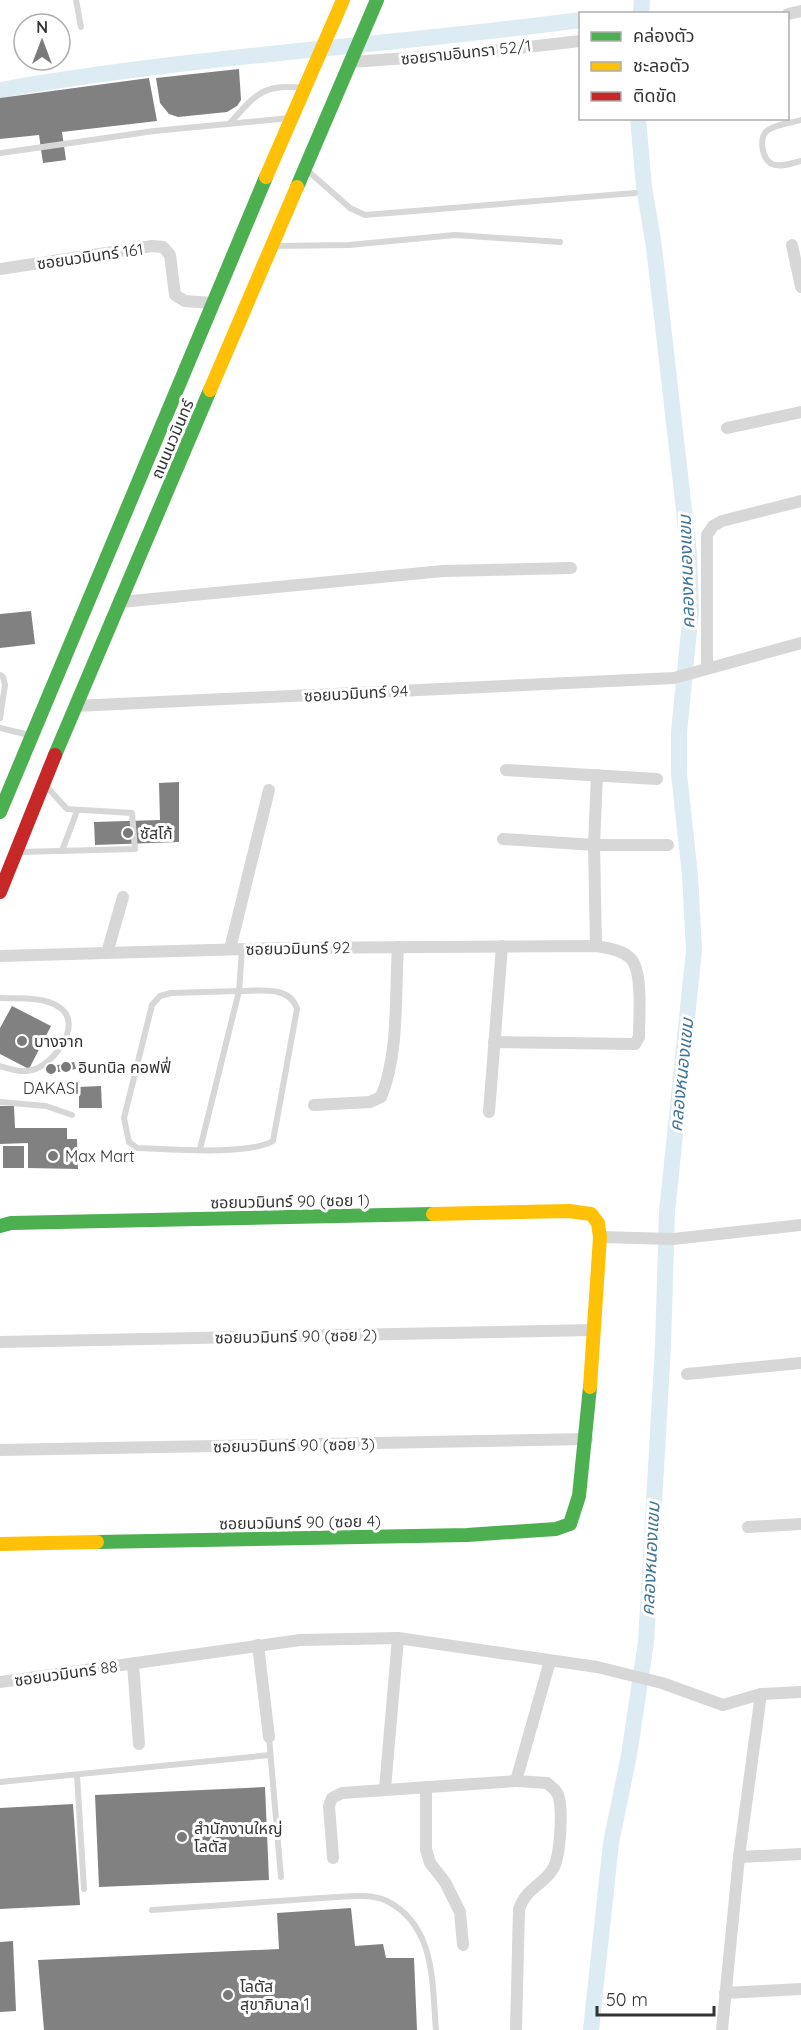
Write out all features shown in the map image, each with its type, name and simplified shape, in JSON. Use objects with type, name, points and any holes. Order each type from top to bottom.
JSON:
[{"type":"main road","name":"ถนนนวมินทร์","points":[[0,812],[212,303],[343,0]]},
{"type":"main road","name":"ถนนนวมินทร์","points":[[0,892],[75,706],[377,0]]},
{"type":"main road","points":[[48,694],[75,706]]},
{"type":"main road","name":"ซอยนวมินทร์ 90 (ซอย 1)","points":[[6,1225],[569,1211],[591,1214],[598,1223],[600,1237]]},
{"type":"main road","points":[[587,1439],[592,1330],[600,1237]]},
{"type":"main road","name":"ซอยนวมินทร์ 90 (ซอย 4)","points":[[0,1544],[467,1535],[556,1529],[570,1524],[579,1496],[587,1439]]},
{"type":"street","name":"ซอยรามอินทรา 52/1","points":[[351,62],[466,54],[579,41]]},
{"type":"street","points":[[792,245],[801,285]]},
{"type":"street","name":"ซอยนวมินทร์ 161","points":[[0,269],[152,246],[163,247],[170,255],[175,295],[185,301],[212,303]]},
{"type":"street","points":[[727,428],[801,412]]},
{"type":"street","points":[[704,669],[707,536],[713,526],[722,521],[801,501]]},
{"type":"street","points":[[121,602],[443,571],[571,568]]},
{"type":"street","name":"ซอยนวมินทร์ 94","points":[[75,706],[674,678],[801,643]]},
{"type":"street","points":[[506,770],[657,779]]},
{"type":"street","points":[[596,945],[594,845],[597,775]]},
{"type":"street","points":[[236,949],[269,790]]},
{"type":"street","points":[[503,839],[594,845],[668,845]]},
{"type":"street","points":[[107,953],[123,897]]},
{"type":"street","name":"ซอยนวมินทร์ 92","points":[[0,956],[236,949],[596,945],[617,950],[631,959],[638,971],[639,1037],[635,1044],[494,1042]]},
{"type":"street","points":[[489,1112],[502,946]]},
{"type":"street","points":[[314,1105],[370,1102],[381,1097],[388,1082],[393,1042],[398,947]]},
{"type":"street","points":[[600,1237],[673,1239],[801,1225]]},
{"type":"street","name":"ซอยนวมินทร์ 90 (ซอย 2)","points":[[0,1342],[592,1330]]},
{"type":"street","points":[[687,1374],[801,1363]]},
{"type":"street","name":"ซอยนวมินทร์ 90 (ซอย 3)","points":[[0,1450],[587,1439]]},
{"type":"street","points":[[748,1527],[801,1524]]},
{"type":"street","points":[[386,1789],[398,1638]]},
{"type":"street","name":"ซอยนวมินทร์ 88","points":[[0,1682],[258,1645],[331,1639],[398,1638],[597,1667],[662,1683],[723,1705],[761,1694],[801,1692]]},
{"type":"street","points":[[258,1645],[269,1737]]},
{"type":"street","points":[[516,1781],[550,1661]]},
{"type":"street","points":[[133,1664],[139,1744]]},
{"type":"street","points":[[722,2030],[739,1857],[761,1694]]},
{"type":"street","points":[[333,1858],[329,1806],[332,1798],[342,1793],[516,1781],[547,1783],[557,1792],[561,1806],[555,1866],[544,1880],[524,1896],[519,1909],[516,2030]]},
{"type":"street","points":[[426,1787],[426,1849],[430,1863],[445,1882],[460,1912],[463,1945]]},
{"type":"street","points":[[739,1857],[801,1854]]},
{"type":"street","points":[[725,1993],[801,1989]]},
{"type":"lane","points":[[76,0],[81,27]]},
{"type":"lane","points":[[231,122],[261,91],[280,85],[306,88]]},
{"type":"lane","points":[[1,153],[231,122],[293,117]]},
{"type":"lane","points":[[801,120],[770,129],[763,135],[762,143],[766,158],[771,164],[801,161]]},
{"type":"lane","points":[[305,168],[350,208],[365,215],[635,193]]},
{"type":"lane","points":[[272,246],[349,245],[455,235],[560,242]]},
{"type":"lane","points":[[0,675],[5,685],[0,718]]},
{"type":"lane","points":[[0,728],[31,736]]},
{"type":"lane","points":[[16,852],[135,849],[132,813],[67,809],[44,783]]},
{"type":"lane","points":[[62,851],[77,811]]},
{"type":"lane","points":[[201,1149],[239,991],[236,949]]},
{"type":"lane","points":[[239,991],[283,992],[292,999],[297,1009],[273,1140],[264,1146],[201,1149],[137,1148],[129,1142],[124,1118],[152,1005],[156,1000],[171,993],[239,991]]},
{"type":"lane","points":[[0,998],[42,1001],[57,1005],[64,1011],[68,1028],[57,1054],[39,1067],[31,1071],[14,1071],[0,1066]]},
{"type":"lane","points":[[0,1102],[45,1106],[72,1114]]},
{"type":"lane","points":[[269,1737],[280,1877]]},
{"type":"lane","points":[[0,1782],[270,1755]]},
{"type":"lane","points":[[77,1775],[84,1888]]},
{"type":"lane","points":[[152,1910],[336,1897],[366,1896],[387,1901],[415,1925],[429,1952],[436,2030]]},
{"type":"building","points":[[239,69],[241,100],[237,106],[227,112],[178,117],[169,114],[160,103],[156,78]]},
{"type":"building","points":[[149,78],[157,121],[62,132],[66,160],[43,163],[39,135],[0,139],[0,98]]},
{"type":"building","points":[[31,611],[35,644],[0,648],[0,614]]},
{"type":"building","points":[[179,782],[179,842],[95,845],[94,822],[160,820],[159,783]]},
{"type":"building","name":"บางจาก","points":[[12,1006],[51,1026],[29,1069],[0,1054],[0,1028]]},
{"type":"building","name":"อินทนิล คอฟฟี่","points":[[74,1062],[76,1069],[58,1072],[57,1065]]},
{"type":"building","points":[[101,1086],[102,1108],[79,1108],[79,1087]]},
{"type":"building","name":"Max Mart","points":[[0,1106],[14,1106],[15,1128],[67,1128],[67,1139],[77,1139],[78,1169],[28,1168],[28,1143],[0,1144]]},
{"type":"building","points":[[3,1146],[24,1146],[24,1168],[3,1168]]},
{"type":"building","name":"สำนักงานใหญ่ โลตัส","points":[[265,1787],[269,1880],[99,1887],[95,1795]]},
{"type":"building","points":[[73,1804],[80,1905],[0,1909],[0,1808]]},
{"type":"building","name":"โลตัส สุขาภิบาล 1","points":[[351,1908],[355,1946],[383,1944],[386,1958],[414,1958],[417,2030],[44,2030],[38,1960],[279,1949],[277,1913]]},
{"type":"building","points":[[13,1941],[16,2011],[0,2012],[0,1942]]},
{"type":"waterway","points":[[641,12],[642,0]]},
{"type":"waterway","points":[[0,90],[144,68],[579,20]]},
{"type":"waterway","name":"คลองหนองแขม","points":[[591,2030],[611,1843],[629,1755],[646,1642],[663,1346],[667,1212],[694,950],[690,875],[679,774],[679,732],[691,611],[689,554],[654,247],[644,187],[638,120]]},
{"type":"traffic: fast","points":[[297,187],[377,0]]},
{"type":"traffic: fast","points":[[0,812],[266,177]]},
{"type":"traffic: fast","points":[[55,755],[210,390]]},
{"type":"traffic: fast","points":[[0,1226],[11,1223],[433,1214]]},
{"type":"traffic: fast","points":[[97,1542],[467,1535],[556,1529],[570,1524],[579,1496],[590,1387]]},
{"type":"traffic: slow","points":[[266,177],[343,0]]},
{"type":"traffic: slow","points":[[210,390],[297,187]]},
{"type":"traffic: slow","points":[[433,1214],[569,1211],[591,1214],[598,1223],[600,1237],[590,1387]]},
{"type":"traffic: slow","points":[[0,1544],[97,1542]]},
{"type":"traffic: jam","points":[[0,892],[55,755]]},
{"type":"place","name":"ซัสโก้","points":[[128,833]]},
{"type":"place","name":"บางจาก","points":[[22,1041]]},
{"type":"place","name":"อินทนิล คอฟฟี่","points":[[66,1067]]},
{"type":"place","name":"DAKASI","points":[[51,1069]]},
{"type":"place","name":"Max Mart","points":[[53,1156]]},
{"type":"place","name":"สำนักงานใหญ่ โลตัส","points":[[182,1837]]},
{"type":"place","name":"โลตัส สุขาภิบาล 1","points":[[228,1995]]}]
